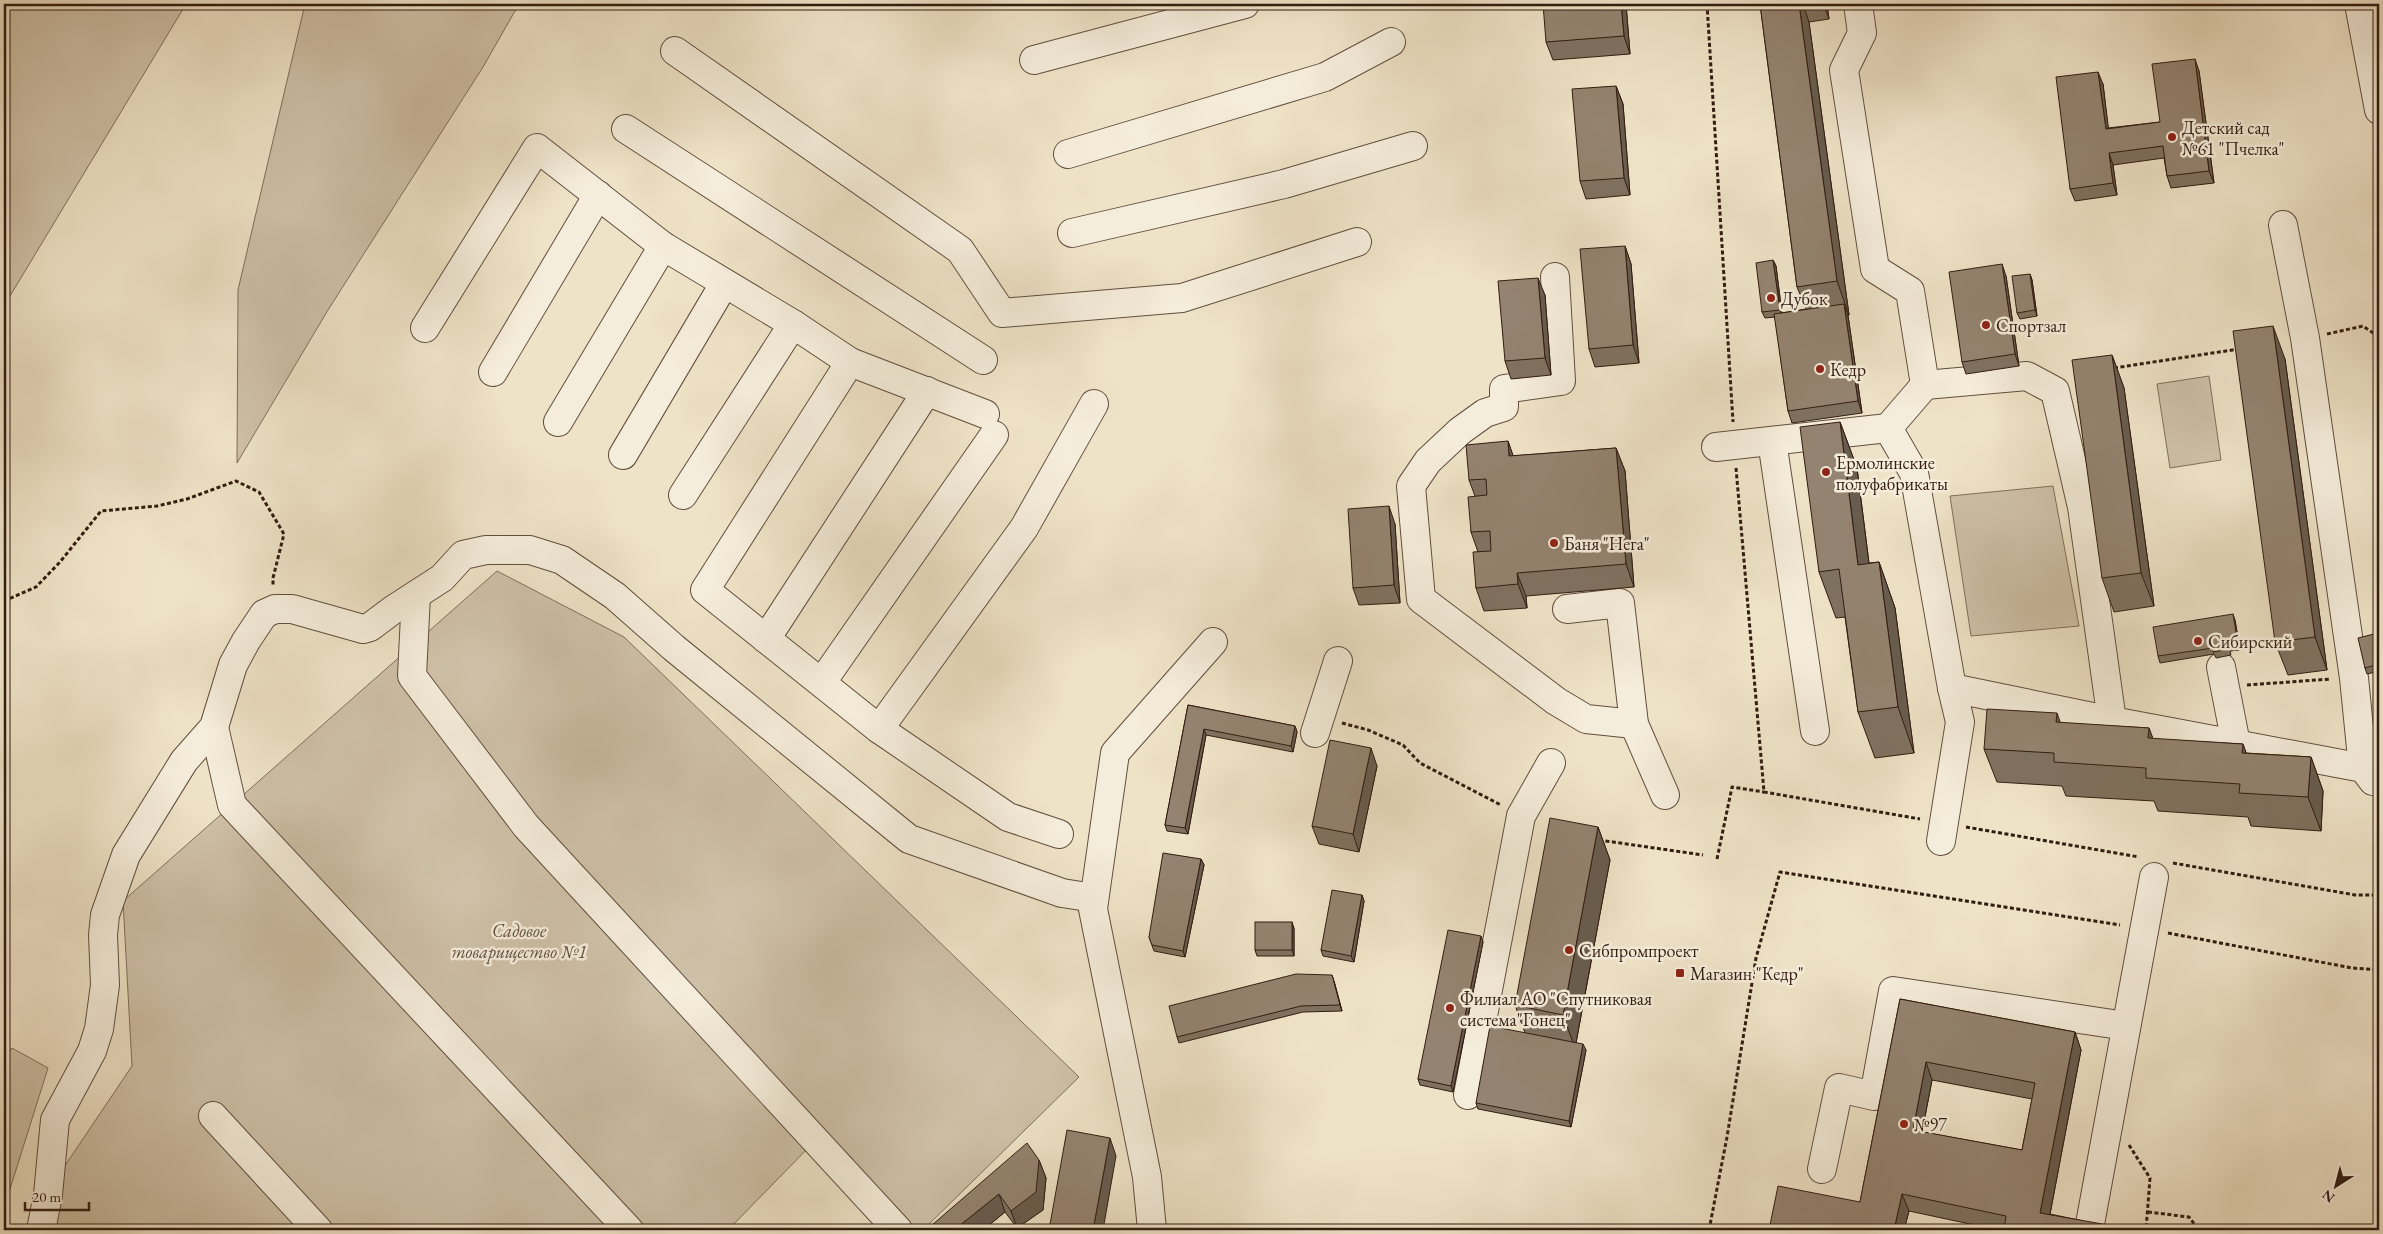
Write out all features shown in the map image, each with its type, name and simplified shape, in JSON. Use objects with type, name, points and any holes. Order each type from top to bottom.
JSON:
[{"type":"street","points":[[1034,60],[1245,4]]},
{"type":"street","points":[[1858,4],[1862,33],[1844,70],[1874,269],[1910,291],[1925,385]]},
{"type":"street","points":[[2360,4],[2379,110]]},
{"type":"street","points":[[1068,154],[1325,77],[1391,42]]},
{"type":"street","points":[[675,50],[960,250],[1002,313],[1182,298],[1357,242]]},
{"type":"street","points":[[626,129],[983,360]]},
{"type":"street","points":[[1072,234],[1284,184],[1413,146]]},
{"type":"street","points":[[425,328],[537,148],[663,246],[793,324],[850,362],[926,391],[989,424],[822,682]]},
{"type":"street","points":[[493,372],[598,196]]},
{"type":"street","points":[[1952,688],[2236,744],[2374,775],[2354,678],[2305,338],[2284,225]]},
{"type":"street","points":[[558,422],[663,246]]},
{"type":"street","points":[[1555,277],[1561,381],[1504,388],[1504,407],[1486,412],[1460,431],[1428,461],[1411,486],[1421,599],[1556,701],[1586,719],[1634,724]]},
{"type":"street","points":[[623,455],[724,284]]},
{"type":"street","points":[[683,495],[793,324]]},
{"type":"street","points":[[850,362],[705,590],[880,729],[1008,817],[1059,834]]},
{"type":"street","points":[[1725,446],[1888,428],[1925,385],[2027,376],[2054,391],[2082,507],[2112,721]]},
{"type":"street","points":[[766,639],[926,391]]},
{"type":"street","points":[[880,729],[1024,528],[1094,404]]},
{"type":"street","points":[[1888,428],[1914,473],[1952,688],[1960,722],[1941,841]]},
{"type":"street","points":[[1772,441],[1816,731]]},
{"type":"street","points":[[42,1230],[48,1195],[55,1120],[92,1051],[99,1029],[106,985],[104,922],[113,888],[126,856],[141,829],[184,761],[214,726],[224,690],[246,641],[264,614],[275,609],[299,611],[364,629],[370,627],[442,578],[463,555],[476,551],[530,550],[562,560],[615,596],[689,661],[909,839],[1062,893],[1094,898]]},
{"type":"street","points":[[416,595],[412,676],[502,795],[526,826],[898,1230]]},
{"type":"street","points":[[1567,609],[1620,603],[1634,724],[1665,795]]},
{"type":"street","points":[[1152,1230],[1148,1177],[1093,909],[1094,898],[1115,753],[1213,642]]},
{"type":"street","points":[[1315,733],[1338,661]]},
{"type":"street","points":[[2223,676],[2236,744]]},
{"type":"street","points":[[214,726],[232,805],[629,1230]]},
{"type":"street","points":[[1468,1095],[1521,816],[1551,763]]},
{"type":"street","points":[[2090,1224],[2154,877]]},
{"type":"street","points":[[1822,1169],[1839,1088],[1874,1096],[1893,992],[2126,1026]]},
{"type":"street","points":[[213,1116],[318,1230]]},
{"type":"path","points":[[1707,4],[1725,446]]},
{"type":"path","points":[[2305,338],[2363,326],[2379,337]]},
{"type":"path","points":[[2107,369],[2240,348]]},
{"type":"path","points":[[4,601],[36,587],[60,562],[102,511],[172,502],[236,481],[258,492],[284,534],[273,578],[275,609]]},
{"type":"path","points":[[2223,676],[2354,678]]},
{"type":"path","points":[[1315,733],[1324,718],[1403,744],[1420,764],[1521,816]]},
{"type":"path","points":[[1717,859],[1732,787],[1764,792]]},
{"type":"path","points":[[1594,840],[1703,855]]},
{"type":"path","points":[[1709,1230],[1727,1137],[1756,958],[1780,872],[2144,929],[2352,968],[2379,970]]},
{"type":"path","points":[[2110,1116],[2150,1178],[2146,1230]]},
{"type":"path","points":[[2148,1212],[2189,1217],[2199,1230]]},
{"type":"green space","points":[[4,4],[186,4],[4,306]]},
{"type":"green space","points":[[305,4],[519,4],[483,67],[328,310],[237,463],[238,290]]},
{"type":"green space","points":[[2209,376],[2221,460],[2170,468],[2157,384]]},
{"type":"green space","points":[[2053,486],[2079,626],[1971,636],[1950,496]]},
{"type":"green space","name":"Садовое товарищество №1","points":[[497,571],[624,637],[1079,1077],[923,1230],[899,1230],[815,1141],[728,1230],[53,1230],[64,1167],[132,1066],[123,901]]},
{"type":"green space","points":[[12,1048],[48,1068],[4,1208],[4,1062]]},
{"type":"building","points":[[1543,4],[1621,4],[1624,36],[1546,42]]},
{"type":"building","points":[[1760,4],[1799,4],[1837,281],[1797,287]]},
{"type":"building","name":"Детский сад №61 \"Пчелка\"","points":[[2195,59],[2209,171],[2167,176],[2163,146],[2109,153],[2113,183],[2070,189],[2056,77],[2098,72],[2106,129],[2160,122],[2152,64]]},
{"type":"building","points":[[1616,86],[1624,178],[1580,181],[1572,89]]},
{"type":"building","points":[[1625,246],[1633,345],[1589,349],[1580,249]]},
{"type":"building","name":"Дубок","points":[[1773,260],[1780,310],[1762,312],[1756,263]]},
{"type":"building","name":"Спортзал","points":[[2002,264],[2015,354],[1962,362],[1949,272]]},
{"type":"building","points":[[2030,274],[2035,310],[2017,313],[2012,276]]},
{"type":"building","points":[[1538,278],[1545,358],[1505,361],[1498,281]]},
{"type":"building","name":"Кедр","points":[[1844,304],[1858,401],[1788,411],[1774,314]]},
{"type":"building","points":[[2273,326],[2315,637],[2275,642],[2233,331]]},
{"type":"building","points":[[2112,355],[2141,573],[2102,578],[2072,360]]},
{"type":"building","points":[[1840,422],[1858,565],[1879,562],[1898,707],[1858,712],[1839,569],[1819,572],[1800,427]]},
{"type":"building","name":"Баня \"Нега\"","points":[[1508,441],[1509,456],[1616,448],[1626,564],[1517,573],[1518,584],[1476,588],[1473,552],[1491,551],[1490,531],[1471,532],[1468,497],[1487,495],[1486,479],[1469,480],[1466,445]]},
{"type":"building","points":[[1389,506],[1394,585],[1353,588],[1348,509]]},
{"type":"building","name":"Сибирский","points":[[2233,614],[2238,644],[2228,645],[2229,649],[2213,652],[2213,648],[2158,656],[2153,627]]},
{"type":"building","points":[[2378,633],[2379,664],[2365,668],[2358,638]]},
{"type":"building","points":[[1188,705],[1295,726],[1291,746],[1204,729],[1185,828],[1165,825]]},
{"type":"building","points":[[1987,709],[2057,713],[2056,722],[2149,728],[2148,738],[2243,744],[2242,753],[2311,757],[2308,797],[2239,793],[2240,784],[2146,778],[2146,768],[2054,762],[2054,753],[1984,749]]},
{"type":"building","points":[[1330,740],[1371,748],[1353,834],[1312,826]]},
{"type":"building","points":[[1550,818],[1598,827],[1563,1015],[1515,1005]]},
{"type":"building","points":[[1163,853],[1201,859],[1183,951],[1152,945],[1149,937]]},
{"type":"building","points":[[1332,890],[1362,895],[1351,956],[1321,950]]},
{"type":"building","points":[[1255,922],[1292,922],[1292,950],[1255,950]]},
{"type":"building","points":[[1448,930],[1481,936],[1451,1086],[1418,1079]]},
{"type":"building","points":[[1296,974],[1332,975],[1340,1005],[1301,1006],[1177,1037],[1169,1006]]},
{"type":"building","name":"№97","points":[[1900,999],[2075,1032],[2040,1213],[2125,1228],[2125,1230],[2004,1230],[2006,1216],[1902,1194],[1894,1230],[1769,1230],[1778,1186],[1860,1202]],"holes":[[[1926,1062],[2035,1083],[2022,1150],[1913,1130]]]},
{"type":"building","points":[[1490,1026],[1583,1044],[1569,1121],[1476,1103]]},
{"type":"building","points":[[1067,1130],[1110,1138],[1093,1230],[1049,1230]]},
{"type":"building","points":[[1027,1143],[1039,1160],[1036,1192],[1011,1211],[999,1194],[954,1230],[943,1230],[932,1225]]},
{"type":"place","name":"Детский сад №61 \"Пчелка\"","points":[[2172,137]]},
{"type":"place","name":"Дубок","points":[[1771,298]]},
{"type":"place","name":"Спортзал","points":[[1986,325]]},
{"type":"place","name":"Кедр","points":[[1820,369]]},
{"type":"place","name":"Ермолинские полуфабрикаты","points":[[1826,472]]},
{"type":"place","name":"Баня \"Нега\"","points":[[1554,543]]},
{"type":"place","name":"Сибирский","points":[[2198,641]]},
{"type":"place","name":"Сибпромпроект","points":[[1569,950]]},
{"type":"place","name":"Магазин \"Кедр\"","points":[[1680,973]]},
{"type":"place","name":"Филиал АО \"Спутниковая система\"Гонец\"","points":[[1450,1008]]},
{"type":"place","name":"№97","points":[[1904,1124]]}]
